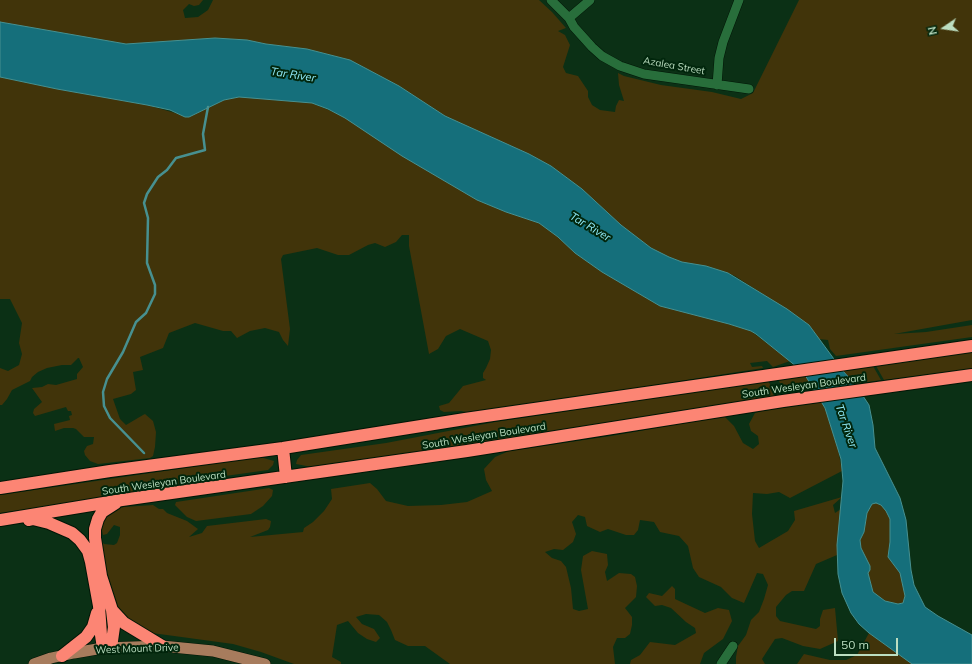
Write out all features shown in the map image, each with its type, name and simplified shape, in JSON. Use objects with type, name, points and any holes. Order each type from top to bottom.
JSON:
[{"type":"highway","name":"South Wesleyan Boulevard","points":[[0,488],[110,471],[283,448],[465,419],[972,346]]},
{"type":"highway","name":"South Wesleyan Boulevard","points":[[0,520],[122,500],[474,450],[783,401],[972,375]]},
{"type":"highway","points":[[283,448],[286,477]]},
{"type":"highway","points":[[0,480],[18,485]]},
{"type":"highway","points":[[107,648],[114,627],[112,610],[104,589],[95,549],[95,528],[102,512],[122,500]]},
{"type":"highway","points":[[0,525],[33,519],[49,523],[72,533],[80,540],[88,551],[91,562],[99,606],[100,635],[107,648]]},
{"type":"highway","points":[[62,656],[86,637],[93,627],[99,606]]},
{"type":"highway","points":[[112,610],[124,623],[162,646]]},
{"type":"main road","name":"West Mount Drive","points":[[34,664],[62,656],[107,648],[162,646],[213,651],[265,664]]},
{"type":"street","name":"Azalea Street","points":[[551,0],[569,18],[574,27],[592,47],[611,61],[644,74],[749,89]]},
{"type":"street","points":[[569,18],[590,0]]},
{"type":"street","points":[[717,85],[719,58],[723,42],[739,0]]},
{"type":"street","points":[[721,664],[733,646]]},
{"type":"shaded area","points":[[0,0],[203,0],[199,5],[194,6],[189,4],[183,10],[185,18],[198,17],[208,10],[213,0],[539,0],[566,28],[558,31],[565,35],[570,45],[563,67],[566,73],[578,76],[588,91],[588,97],[592,105],[600,110],[615,112],[619,100],[624,101],[619,85],[618,73],[624,76],[661,85],[712,92],[741,99],[753,93],[799,0],[972,0],[972,320],[894,334],[926,332],[972,325],[972,337],[836,356],[830,349],[828,340],[819,339],[809,325],[735,276],[706,266],[682,262],[651,248],[621,225],[582,189],[551,166],[529,154],[445,116],[399,86],[350,60],[307,49],[247,40],[215,38],[126,44],[7,24],[0,22]]},
{"type":"shaded area","points":[[0,77],[147,105],[189,117],[224,100],[239,97],[312,103],[336,113],[354,123],[396,151],[477,200],[539,223],[558,237],[575,253],[602,272],[660,306],[751,331],[790,361],[773,367],[767,361],[750,363],[752,367],[762,366],[763,368],[547,402],[471,413],[461,411],[444,412],[440,410],[439,406],[449,403],[463,386],[486,380],[483,378],[483,373],[490,359],[491,350],[488,341],[460,329],[446,336],[438,349],[429,354],[409,246],[409,235],[402,235],[396,242],[385,247],[375,243],[349,255],[338,255],[317,248],[283,255],[281,259],[290,329],[288,346],[279,332],[265,328],[250,331],[237,338],[231,331],[223,331],[195,323],[169,333],[163,348],[140,357],[143,370],[133,372],[136,390],[131,394],[113,399],[120,419],[126,425],[145,414],[153,421],[156,432],[153,456],[150,458],[98,464],[90,461],[85,455],[84,451],[87,446],[93,444],[94,437],[84,437],[73,428],[64,428],[55,431],[54,424],[70,420],[69,416],[72,415],[71,411],[68,411],[66,407],[35,416],[33,413],[34,409],[42,402],[32,388],[42,387],[48,384],[56,385],[77,379],[77,374],[83,367],[79,358],[71,365],[47,368],[38,372],[30,381],[12,390],[7,399],[2,405],[0,405],[0,368],[8,371],[19,365],[22,354],[19,343],[22,323],[10,299],[0,299]]},
{"type":"shaded area","points":[[972,352],[972,369],[884,380],[876,366]]},
{"type":"shaded area","points":[[873,366],[881,380],[855,384],[842,370]]},
{"type":"shaded area","points":[[805,375],[814,389],[785,393],[778,379]]},
{"type":"shaded area","points":[[768,381],[777,396],[689,411],[317,468],[296,464],[301,455],[386,443],[495,422]]},
{"type":"shaded area","points":[[822,402],[838,449],[842,471],[790,498],[779,492],[767,494],[753,493],[752,514],[755,541],[759,548],[788,531],[795,520],[794,511],[842,497],[833,505],[835,513],[841,509],[837,555],[816,564],[804,591],[792,591],[786,595],[776,607],[776,616],[780,621],[816,629],[820,626],[820,619],[823,610],[835,608],[838,641],[820,649],[803,646],[782,638],[775,639],[762,659],[765,664],[736,664],[738,646],[746,635],[751,620],[759,612],[764,599],[768,585],[763,574],[757,573],[744,603],[732,598],[721,587],[699,577],[693,568],[688,546],[679,536],[660,532],[654,522],[640,520],[638,530],[634,535],[626,535],[608,529],[600,532],[587,526],[585,517],[578,515],[572,522],[576,534],[573,542],[563,550],[554,549],[545,552],[552,558],[561,561],[566,567],[571,588],[573,609],[579,611],[588,609],[581,570],[583,556],[592,551],[607,554],[608,565],[605,572],[607,581],[619,573],[631,574],[635,577],[637,586],[636,597],[625,608],[632,617],[630,634],[625,638],[617,638],[613,647],[615,664],[450,664],[425,646],[408,646],[395,640],[387,622],[379,615],[366,614],[356,617],[362,624],[374,629],[380,638],[376,642],[367,639],[358,633],[348,621],[337,625],[332,657],[341,662],[341,664],[294,664],[233,644],[152,633],[129,620],[120,611],[112,597],[99,538],[104,544],[114,545],[117,543],[120,535],[120,527],[114,525],[107,534],[103,535],[100,522],[113,510],[124,507],[153,505],[159,509],[163,509],[167,513],[187,521],[198,529],[189,537],[202,533],[207,526],[266,519],[271,521],[268,530],[250,537],[303,532],[304,528],[313,522],[324,511],[332,499],[331,489],[370,483],[377,489],[386,501],[408,506],[441,505],[467,502],[492,491],[486,480],[484,469],[495,457],[509,451],[611,436],[724,416],[734,426],[743,443],[753,449],[759,444],[758,436],[751,431],[749,424],[755,413]]},
{"type":"shaded area","points":[[260,457],[274,461],[273,465],[268,470],[204,479],[119,496],[0,513],[0,495]]},
{"type":"shaded area","points":[[269,488],[273,490],[272,496],[263,506],[251,514],[196,521],[187,517],[175,505],[176,502]]},
{"type":"shaded area","points":[[876,503],[881,505],[890,519],[890,542],[888,557],[900,573],[905,596],[903,603],[898,604],[885,601],[873,592],[867,562],[861,548],[860,540],[864,532],[867,513],[872,504]]},
{"type":"shaded area","points":[[672,586],[675,589],[675,599],[705,613],[718,608],[729,610],[732,621],[723,639],[704,653],[700,664],[630,664],[631,660],[640,655],[650,642],[675,645],[696,633],[695,628],[671,608],[662,605],[655,606],[646,597],[649,593],[662,596]]},
{"type":"shaded area","points":[[869,633],[912,664],[797,664],[804,654],[830,660],[846,660],[857,655]]},
{"type":"water","name":"Tar River","points":[[0,22],[126,44],[215,38],[247,40],[307,49],[350,60],[399,86],[445,116],[529,154],[551,166],[582,189],[621,225],[651,248],[682,262],[706,266],[728,273],[787,309],[809,325],[842,370],[855,384],[869,405],[875,448],[900,498],[906,520],[914,585],[925,607],[972,635],[972,664],[912,664],[869,633],[859,624],[851,613],[842,593],[838,574],[837,545],[843,481],[841,459],[825,408],[805,375],[756,334],[729,324],[660,306],[602,272],[575,253],[558,237],[539,223],[477,200],[402,156],[345,118],[312,103],[239,97],[224,100],[189,117],[185,117],[170,110],[147,105],[0,77]],"holes":[[[876,503],[881,505],[890,519],[890,542],[888,557],[900,573],[905,596],[903,603],[898,604],[885,601],[873,592],[868,573],[870,566],[861,548],[860,540],[864,532],[867,513],[872,504]]]},
{"type":"waterway","points":[[144,453],[110,418],[104,406],[103,392],[107,379],[123,352],[136,322],[146,313],[155,294],[155,285],[147,263],[148,218],[144,203],[147,194],[158,177],[167,170],[176,158],[205,150],[203,134],[208,107]]}]
